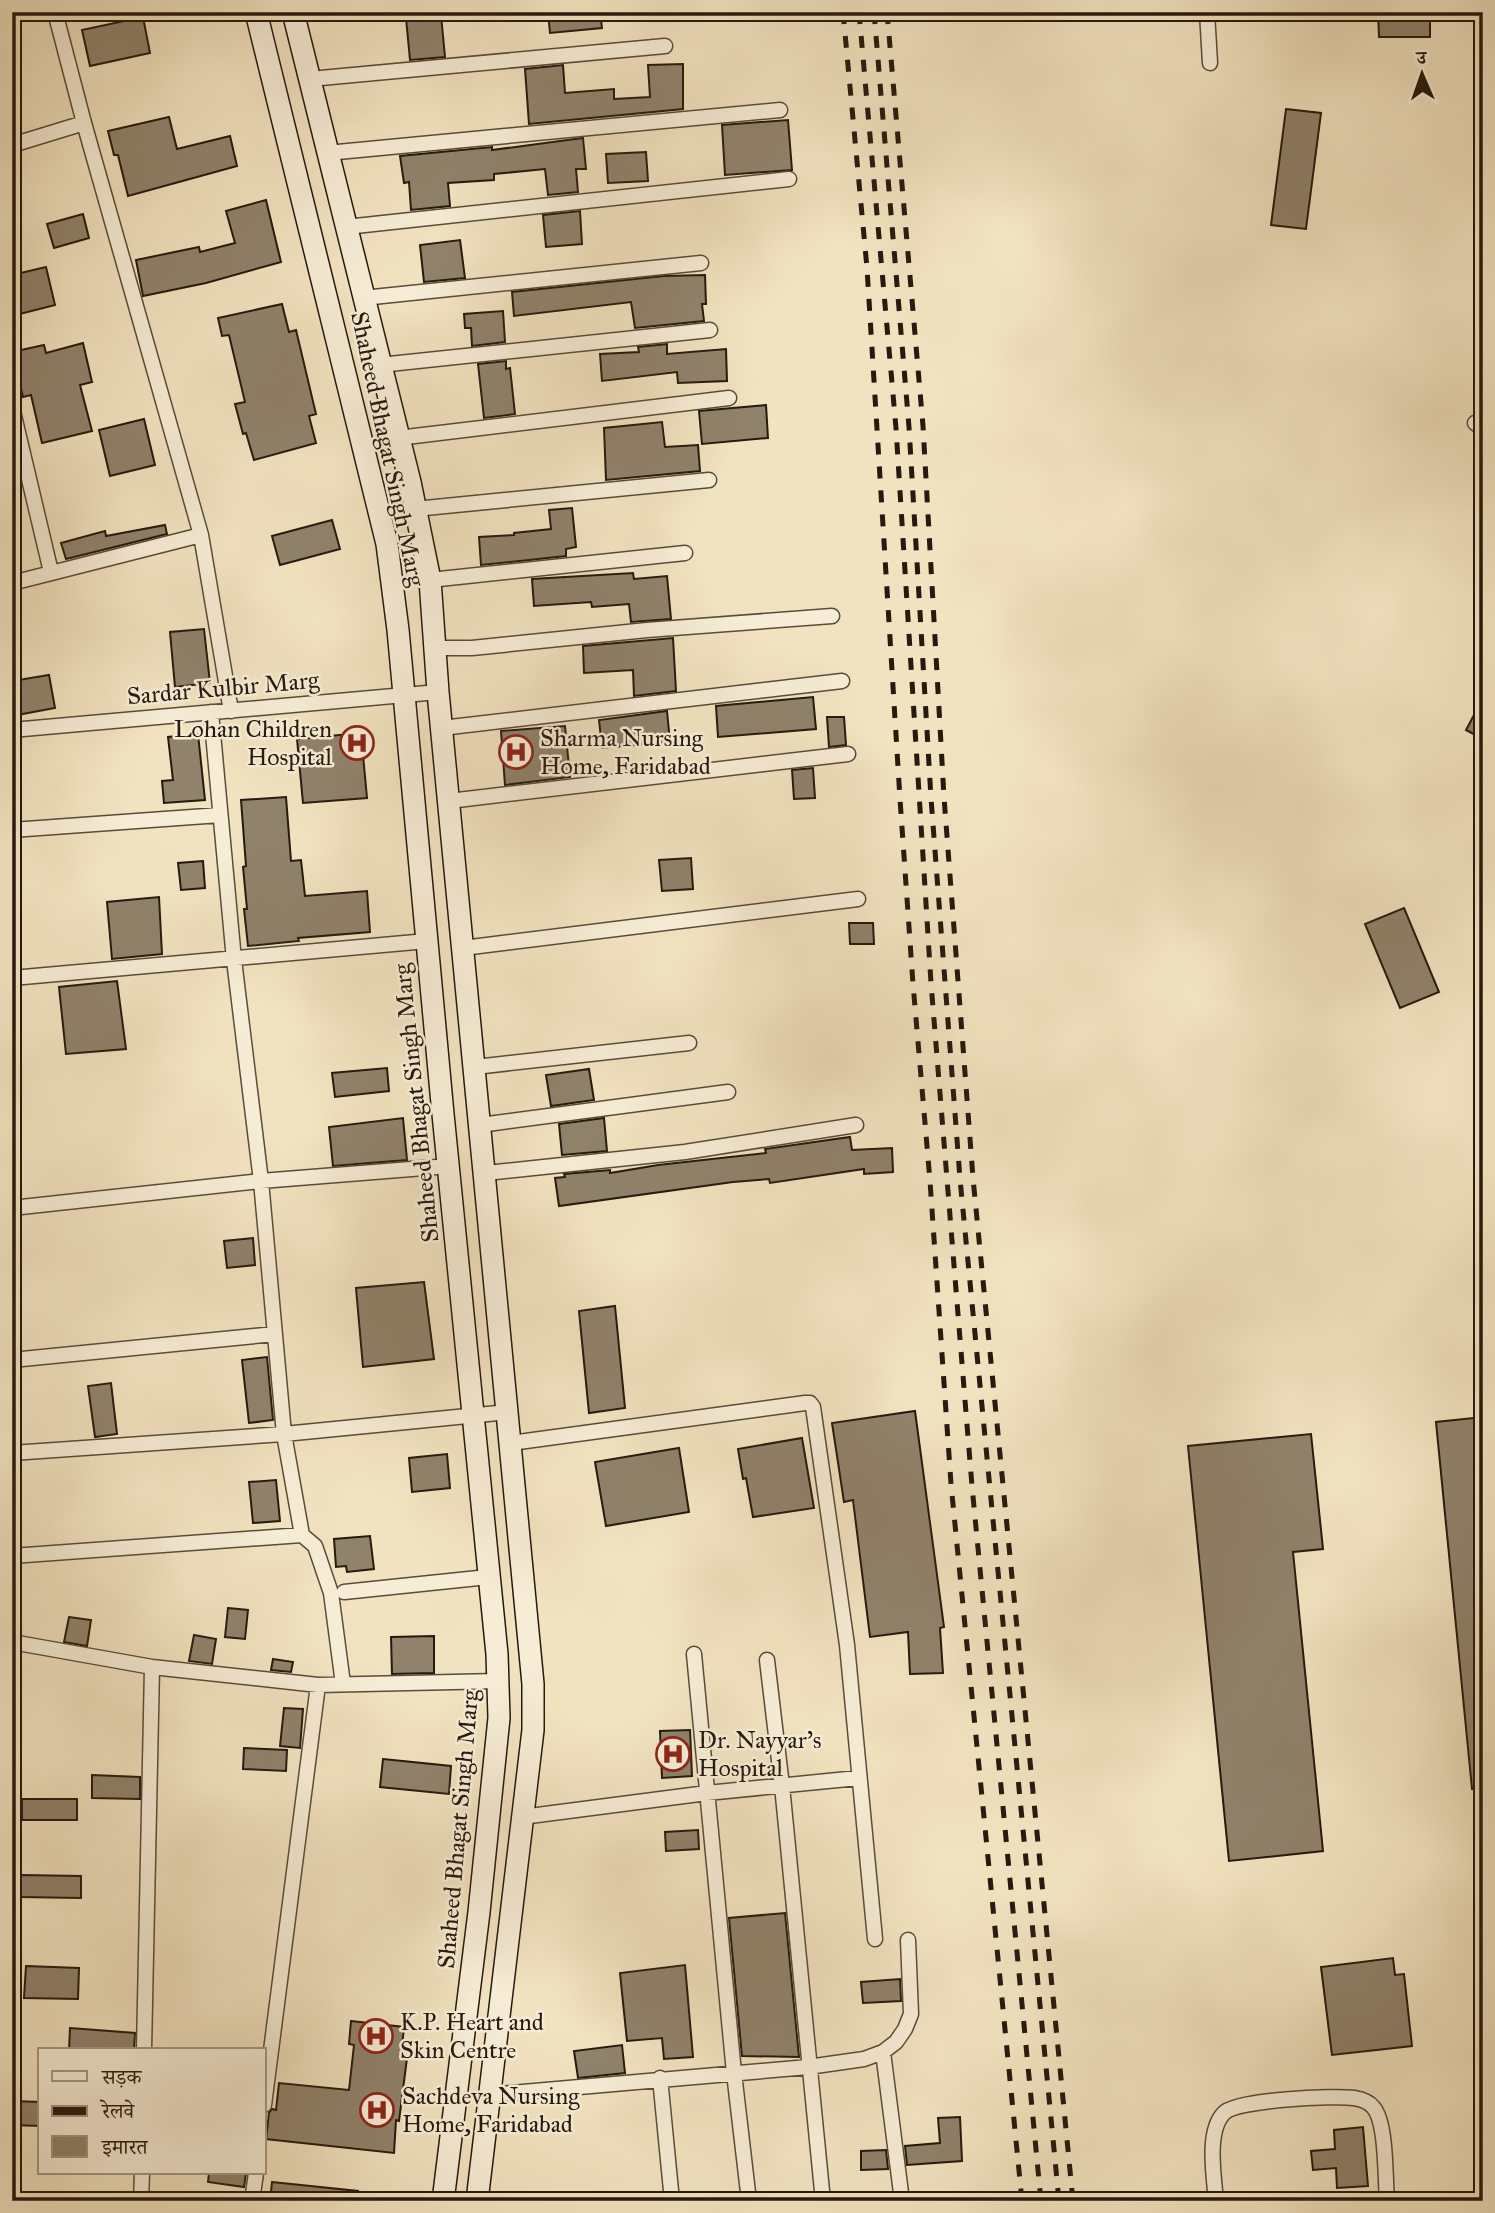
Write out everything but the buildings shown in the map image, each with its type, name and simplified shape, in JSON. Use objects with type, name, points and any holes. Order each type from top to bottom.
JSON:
[{"type":"street","points":[[55,12],[201,535],[231,710]]},
{"type":"street","name":"Shaheed Bhagat Singh Marg","points":[[256,12],[387,544],[404,695],[498,1681],[499,1718],[482,1885],[443,2201]]},
{"type":"street","name":"Shaheed Bhagat Singh Marg","points":[[293,12],[398,438],[430,580],[438,692],[533,1684],[533,1730],[477,2201]]},
{"type":"street","points":[[1207,12],[1210,62]]},
{"type":"street","points":[[310,79],[665,46]]},
{"type":"street","points":[[327,153],[780,110]]},
{"type":"street","points":[[12,145],[84,123]]},
{"type":"street","points":[[346,228],[789,179]]},
{"type":"street","points":[[363,298],[701,262]]},
{"type":"street","points":[[380,366],[710,330]]},
{"type":"street","points":[[398,438],[729,398]]},
{"type":"street","points":[[12,407],[51,572]]},
{"type":"street","points":[[415,509],[709,480]]},
{"type":"street","points":[[12,583],[201,535]]},
{"type":"street","points":[[430,580],[685,553]]},
{"type":"street","points":[[436,648],[472,648],[647,630],[832,616]]},
{"type":"street","points":[[442,728],[842,681]]},
{"type":"street","name":"Sardar Kulbir Marg","points":[[12,730],[438,692]]},
{"type":"street","points":[[211,712],[234,960],[261,1181],[284,1434],[302,1535],[315,1546],[331,1593],[343,1684]]},
{"type":"street","points":[[449,801],[848,754]]},
{"type":"street","points":[[12,830],[220,815]]},
{"type":"street","points":[[463,947],[858,899]]},
{"type":"street","points":[[12,978],[427,942]]},
{"type":"street","points":[[475,1067],[689,1043]]},
{"type":"street","points":[[480,1125],[728,1092]]},
{"type":"street","points":[[486,1173],[685,1152],[856,1125]]},
{"type":"street","points":[[12,1208],[261,1181],[449,1166]]},
{"type":"street","points":[[12,1360],[275,1334]]},
{"type":"street","points":[[510,1443],[810,1403],[813,1408],[847,1645],[875,1939]]},
{"type":"street","points":[[12,1453],[284,1434],[508,1412]]},
{"type":"street","points":[[12,1556],[302,1535]]},
{"type":"street","points":[[344,1592],[488,1577]]},
{"type":"street","points":[[12,1642],[152,1667],[318,1685],[498,1681]]},
{"type":"street","points":[[694,1654],[734,2073],[749,2201]]},
{"type":"street","points":[[767,1660],[823,2201]]},
{"type":"street","points":[[144,2048],[152,1667]]},
{"type":"street","points":[[266,2089],[318,1685]]},
{"type":"street","points":[[523,1817],[707,1793],[858,1778]]},
{"type":"street","points":[[488,2095],[846,2063],[883,2052],[901,2035],[911,2014],[908,1940]]},
{"type":"street","points":[[883,2052],[902,2201]]},
{"type":"street","points":[[660,2078],[672,2201]]},
{"type":"street","points":[[1216,2201],[1213,2146],[1216,2125],[1224,2111],[1241,2104],[1335,2096],[1358,2098],[1372,2105],[1378,2114],[1382,2129],[1387,2201]]},
{"type":"street","points":[[141,2201],[142,2174]]},
{"type":"street","points":[[252,2201],[256,2174]]},
{"type":"railway","points":[[843,12],[867,268],[900,799],[951,1484],[1022,2201]]},
{"type":"railway","points":[[859,12],[896,428],[931,983],[972,1486],[1041,2201]]},
{"type":"railway","points":[[874,12],[909,427],[931,798],[960,1179],[1059,2201]]},
{"type":"railway","points":[[887,12],[923,426],[944,797],[973,1178],[1073,2201]]},
{"type":"place","name":"Lohan Children Hospital","points":[[357,743]]},
{"type":"place","name":"Sharma Nursing Home, Faridabad","points":[[516,752]]},
{"type":"place","name":"Dr. Nayyar's Hospital","points":[[673,1754]]},
{"type":"place","name":"K.P. Heart and Skin Centre","points":[[376,2036]]},
{"type":"place","name":"Sachdeva Nursing Home, Faridabad","points":[[377,2110]]}]
